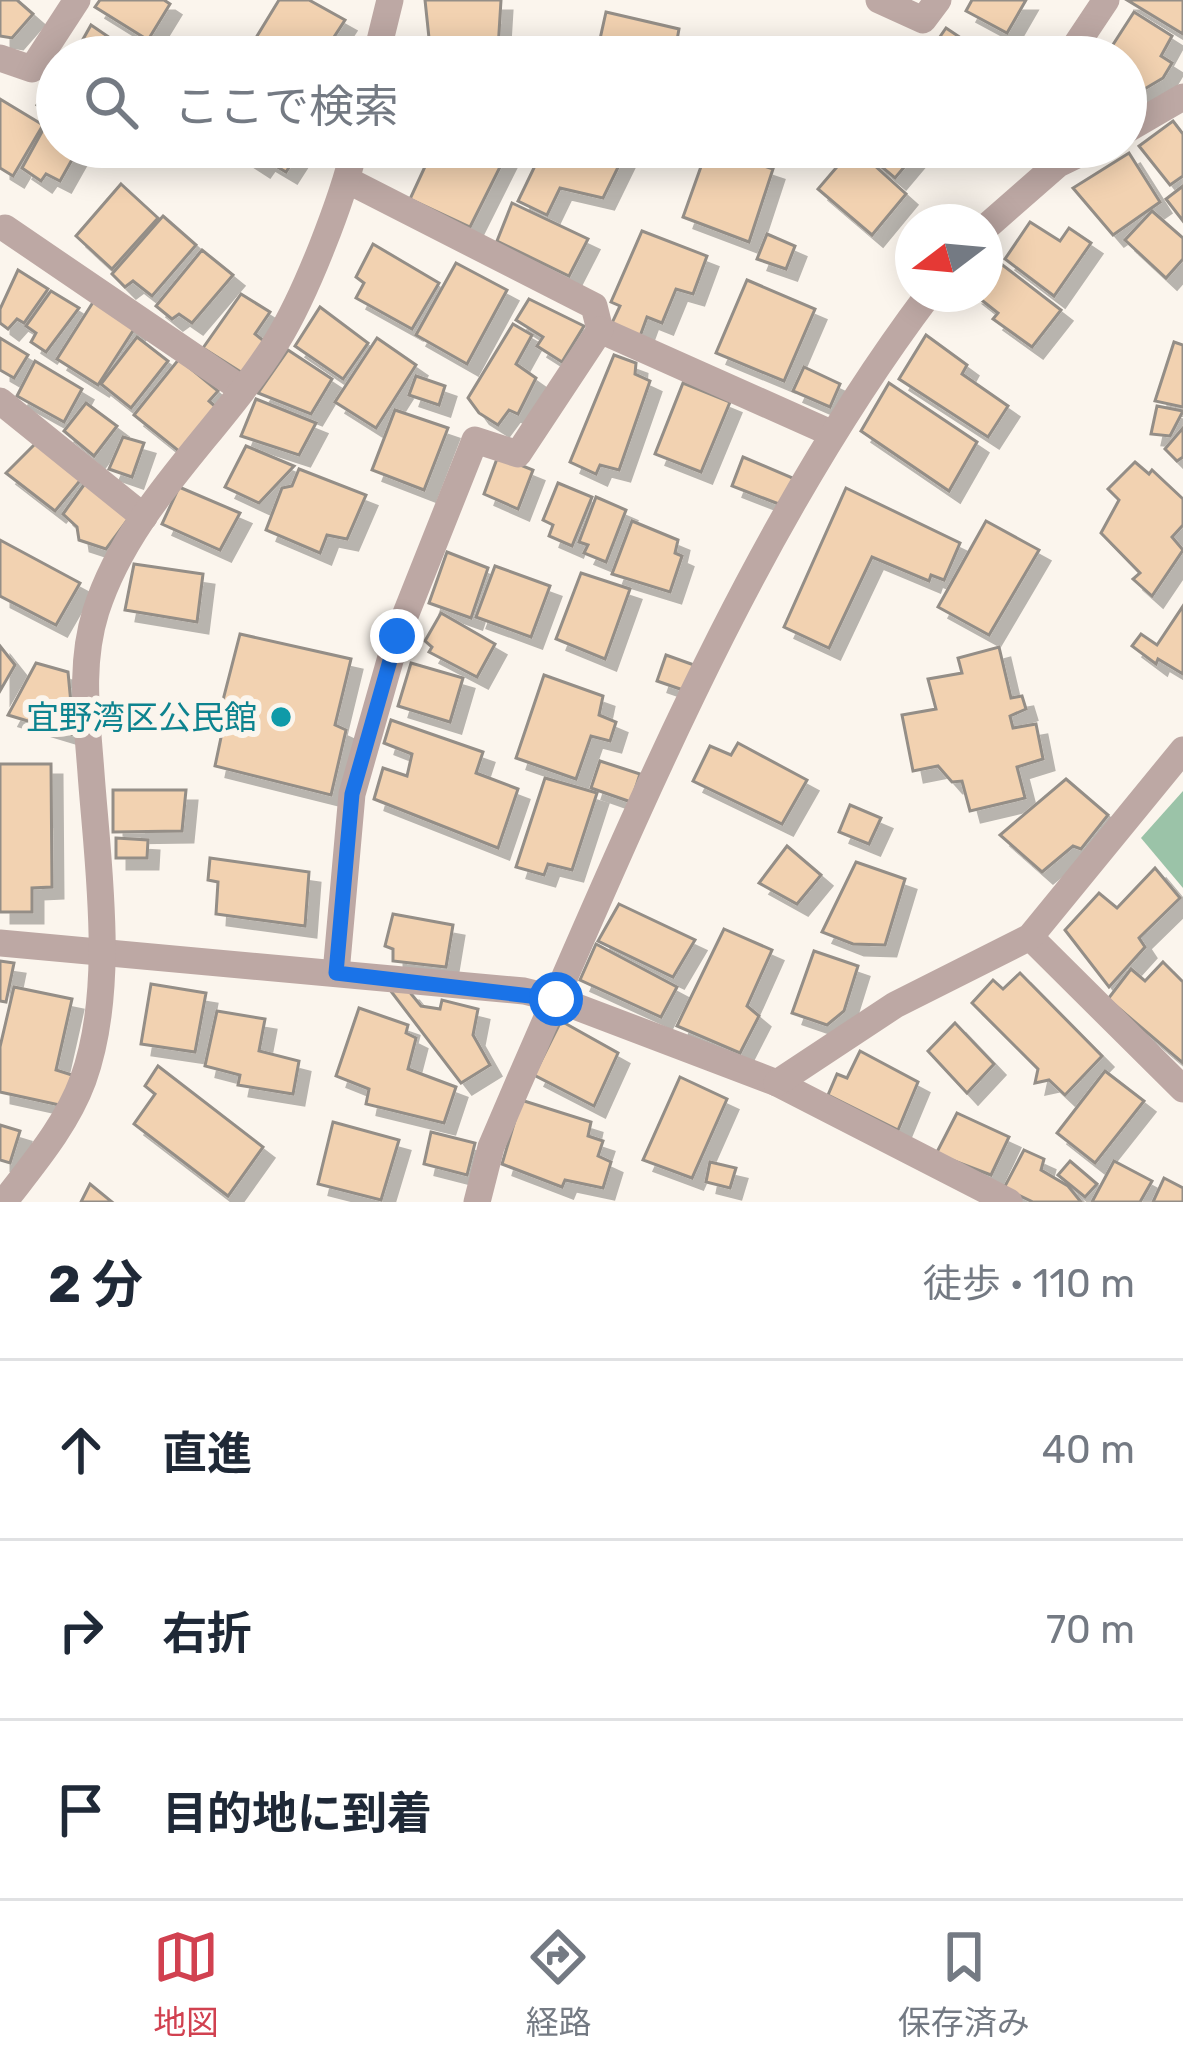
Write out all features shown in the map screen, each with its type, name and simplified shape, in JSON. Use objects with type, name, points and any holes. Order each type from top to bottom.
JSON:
[{"type":"street","points":[[53,36],[77,0]]},
{"type":"street","points":[[381,36],[389,0]]},
{"type":"street","points":[[879,0],[922,20],[938,0]]},
{"type":"street","points":[[1082,36],[1106,0]]},
{"type":"street","points":[[0,58],[32,68],[36,62]]},
{"type":"street","points":[[1147,115],[1183,97]]},
{"type":"street","points":[[4,1202],[54,1136],[83,1078],[104,952],[83,670],[95,613],[116,560],[144,518],[278,339],[350,168]]},
{"type":"street","points":[[1003,212],[1053,168]]},
{"type":"street","points":[[336,973],[352,794],[397,636],[475,440],[518,454],[600,330],[594,306],[347,180]]},
{"type":"street","points":[[5,228],[240,388]]},
{"type":"street","points":[[477,1202],[491,1147],[556,999],[735,615],[859,388],[916,312]]},
{"type":"street","points":[[600,330],[833,434]]},
{"type":"street","points":[[0,401],[144,518]]},
{"type":"street","points":[[777,1083],[896,1005],[1030,937],[1183,750]]},
{"type":"street","points":[[1030,937],[1183,1089]]},
{"type":"street","points":[[0,943],[336,973],[556,999],[777,1083],[1009,1202]]},
{"type":"green space","points":[[1183,791],[1183,888],[1141,838]]},
{"type":"building","points":[[0,0],[17,0],[33,14],[12,38],[0,36]]},
{"type":"building","points":[[100,0],[164,0],[170,4],[150,36],[142,36],[95,7]]},
{"type":"building","points":[[279,0],[309,0],[345,20],[335,36],[257,36]]},
{"type":"building","points":[[425,0],[501,0],[499,36],[429,36]]},
{"type":"building","points":[[972,0],[1026,0],[1007,33],[966,11]]},
{"type":"building","points":[[1127,0],[1183,0],[1183,34]]},
{"type":"building","points":[[606,12],[679,29],[678,36],[601,36]]},
{"type":"building","points":[[1134,12],[1172,36],[1161,56],[1172,63],[1163,78],[1147,88],[1147,36],[1119,36]]},
{"type":"building","points":[[91,25],[107,36],[85,36]]},
{"type":"building","points":[[0,99],[36,121],[36,137],[13,176],[0,168]]},
{"type":"building","points":[[1173,121],[1183,134],[1183,176],[1170,185],[1147,156],[1147,140]]},
{"type":"building","points":[[36,143],[36,168],[67,168],[60,181],[46,174],[41,181],[22,168]]},
{"type":"building","points":[[424,168],[500,168],[470,227],[410,199]]},
{"type":"building","points":[[534,168],[618,168],[603,198],[560,188],[547,215],[518,201]]},
{"type":"building","points":[[700,168],[773,169],[749,242],[683,217]]},
{"type":"building","points":[[836,168],[877,168],[906,194],[872,235],[818,189]]},
{"type":"building","points":[[883,168],[903,168],[895,178]]},
{"type":"building","points":[[1105,168],[1138,168],[1160,202],[1113,235],[1073,188]]},
{"type":"building","points":[[121,184],[158,218],[112,269],[76,236]]},
{"type":"building","points":[[1183,186],[1183,221],[1166,199]]},
{"type":"building","points":[[512,203],[588,239],[569,276],[497,241]]},
{"type":"building","points":[[1152,211],[1183,238],[1183,259],[1166,278],[1125,240]]},
{"type":"building","points":[[163,216],[196,245],[152,296],[133,281],[125,287],[112,274]]},
{"type":"building","points":[[1030,222],[1060,241],[1069,228],[1091,243],[1054,296],[1005,259]]},
{"type":"building","points":[[642,231],[707,256],[693,294],[676,289],[662,323],[647,317],[639,339],[611,325],[620,306],[611,302]]},
{"type":"building","points":[[767,234],[795,246],[786,269],[757,259]]},
{"type":"building","points":[[373,244],[439,283],[412,329],[356,298],[364,283],[356,277]]},
{"type":"building","points":[[202,250],[233,275],[192,323],[179,314],[172,319],[156,306]]},
{"type":"building","points":[[456,263],[507,290],[467,364],[416,335]]},
{"type":"building","points":[[1003,265],[1061,310],[1032,347],[993,319],[1003,312]]},
{"type":"building","points":[[18,270],[48,289],[24,323],[17,319],[8,329],[0,323],[0,309]]},
{"type":"building","points":[[747,280],[815,309],[784,381],[716,353]]},
{"type":"building","points":[[51,291],[79,308],[46,352],[31,342],[36,333],[26,326]]},
{"type":"building","points":[[241,294],[270,312],[255,334],[265,342],[244,374],[203,348]]},
{"type":"building","points":[[97,296],[138,323],[98,385],[57,359]]},
{"type":"building","points":[[529,299],[584,326],[562,362],[537,346],[543,337],[516,320]]},
{"type":"building","points":[[320,307],[368,343],[343,379],[295,346]]},
{"type":"building","points":[[513,324],[532,335],[516,364],[536,378],[518,414],[509,410],[498,425],[479,413],[468,398]]},
{"type":"building","points":[[926,335],[967,365],[962,374],[1008,406],[988,437],[899,379]]},
{"type":"building","points":[[137,337],[168,361],[131,408],[101,384]]},
{"type":"building","points":[[0,338],[28,355],[14,378],[0,370]]},
{"type":"building","points":[[377,338],[416,365],[376,428],[335,402]]},
{"type":"building","points":[[1174,342],[1183,345],[1183,407],[1155,401]]},
{"type":"building","points":[[288,350],[332,379],[311,414],[258,393]]},
{"type":"building","points":[[614,355],[636,363],[635,374],[650,381],[619,470],[600,465],[596,474],[570,462]]},
{"type":"building","points":[[179,359],[218,391],[209,401],[217,408],[180,452],[134,415]]},
{"type":"building","points":[[35,361],[82,389],[64,422],[17,396]]},
{"type":"building","points":[[804,367],[840,384],[830,407],[793,391]]},
{"type":"building","points":[[416,376],[445,386],[439,405],[409,395]]},
{"type":"building","points":[[683,383],[730,402],[701,472],[655,454]]},
{"type":"building","points":[[889,383],[977,442],[949,491],[861,431]]},
{"type":"building","points":[[256,399],[316,423],[299,455],[241,436]]},
{"type":"building","points":[[86,403],[117,426],[94,456],[64,431]]},
{"type":"building","points":[[1157,406],[1183,411],[1170,436],[1151,434]]},
{"type":"building","points":[[395,410],[448,428],[424,490],[372,470]]},
{"type":"building","points":[[1183,428],[1183,457],[1177,461],[1165,449]]},
{"type":"building","points":[[123,437],[144,443],[132,477],[109,469]]},
{"type":"building","points":[[39,440],[83,477],[55,511],[6,473]]},
{"type":"building","points":[[246,446],[294,466],[259,503],[225,487]]},
{"type":"building","points":[[498,456],[533,470],[518,509],[484,494]]},
{"type":"building","points":[[743,457],[795,479],[784,506],[732,486]]},
{"type":"building","points":[[1135,462],[1149,474],[1152,470],[1183,499],[1183,525],[1172,537],[1183,550],[1152,596],[1133,579],[1140,573],[1101,533],[1119,500],[1108,489]]},
{"type":"building","points":[[299,469],[366,495],[347,539],[327,535],[320,553],[266,530],[282,488],[292,486]]},
{"type":"building","points":[[86,482],[129,518],[106,549],[79,540],[77,527],[63,514]]},
{"type":"building","points":[[558,483],[592,497],[572,546],[549,536],[553,525],[543,520]]},
{"type":"building","points":[[179,487],[240,513],[220,550],[162,524]]},
{"type":"building","points":[[846,488],[960,543],[944,580],[931,575],[929,581],[872,557],[829,648],[784,627]]},
{"type":"building","points":[[596,497],[626,510],[606,562],[584,553],[588,545],[579,542]]},
{"type":"building","points":[[632,521],[678,540],[675,553],[682,556],[670,592],[612,574]]},
{"type":"building","points":[[986,521],[1039,550],[989,635],[938,607]]},
{"type":"building","points":[[0,540],[80,583],[56,625],[0,596]]},
{"type":"building","points":[[447,552],[488,568],[471,618],[429,603]]},
{"type":"building","points":[[134,564],[203,574],[197,622],[125,610]]},
{"type":"building","points":[[495,566],[550,586],[531,637],[476,617]]},
{"type":"building","points":[[581,573],[630,589],[605,659],[556,639]]},
{"type":"building","points":[[1183,606],[1183,674],[1158,659],[1156,664],[1132,646],[1141,634],[1157,645]]},
{"type":"building","points":[[441,613],[495,644],[477,677],[429,652],[432,647],[425,641]]},
{"type":"building","name":"宜野湾区公民館","points":[[240,634],[351,659],[335,725],[346,730],[331,795],[215,766],[227,709],[222,704]]},
{"type":"building","points":[[0,646],[15,665],[0,691]]},
{"type":"building","points":[[999,647],[1011,698],[1022,696],[1026,709],[1010,716],[1013,728],[1036,724],[1043,759],[1017,767],[1025,798],[970,811],[962,781],[952,782],[938,766],[913,771],[902,715],[936,709],[928,679],[962,673],[958,658]]},
{"type":"building","points":[[666,655],[694,665],[686,691],[657,681]]},
{"type":"building","points":[[36,663],[68,672],[74,735],[8,715]]},
{"type":"building","points":[[411,663],[463,678],[450,722],[398,706]]},
{"type":"building","points":[[544,675],[603,696],[599,715],[616,722],[610,741],[591,736],[576,779],[516,758]]},
{"type":"building","points":[[391,720],[483,752],[476,773],[518,789],[498,848],[374,799],[383,768],[407,776],[412,754],[384,743]]},
{"type":"building","points":[[738,743],[807,780],[782,824],[693,781],[710,746],[731,755]]},
{"type":"building","points":[[600,761],[640,774],[631,802],[591,788]]},
{"type":"building","points":[[0,764],[51,764],[52,887],[32,888],[32,912],[0,912]]},
{"type":"building","points":[[545,778],[597,793],[572,870],[548,864],[544,875],[516,867]]},
{"type":"building","points":[[1066,779],[1108,815],[1081,849],[1073,846],[1042,872],[1000,835]]},
{"type":"building","points":[[113,790],[186,790],[182,831],[113,832]]},
{"type":"building","points":[[850,805],[881,818],[869,844],[839,832]]},
{"type":"building","points":[[116,838],[148,840],[147,858],[116,858]]},
{"type":"building","points":[[787,846],[821,875],[797,904],[759,883]]},
{"type":"building","points":[[210,858],[309,872],[305,926],[216,914],[218,882],[208,880]]},
{"type":"building","points":[[856,862],[905,879],[885,945],[853,944],[822,932]]},
{"type":"building","points":[[1155,868],[1180,898],[1139,938],[1145,947],[1109,987],[1065,930],[1099,893],[1117,908]]},
{"type":"building","points":[[619,904],[695,940],[673,977],[598,941]]},
{"type":"building","points":[[393,914],[453,925],[446,967],[393,961],[393,949],[385,946]]},
{"type":"building","points":[[724,929],[772,950],[747,1006],[759,1016],[740,1053],[677,1026]]},
{"type":"building","points":[[596,944],[677,987],[661,1017],[580,980]]},
{"type":"building","points":[[814,951],[858,966],[844,1011],[827,1025],[792,1013]]},
{"type":"building","points":[[0,961],[14,963],[6,1002],[0,1001]]},
{"type":"building","points":[[1163,962],[1183,982],[1183,1063],[1108,999],[1131,969],[1145,981]]},
{"type":"building","points":[[1020,973],[1102,1056],[1065,1095],[1049,1080],[1035,1083],[1038,1069],[972,1003],[993,980],[1003,989]]},
{"type":"building","points":[[151,984],[206,993],[195,1052],[141,1044]]},
{"type":"building","points":[[14,987],[72,999],[56,1070],[72,1075],[64,1106],[0,1092],[0,1047]]},
{"type":"building","points":[[390,990],[408,990],[421,1006],[440,1009],[442,1000],[478,1009],[473,1035],[490,1065],[461,1083]]},
{"type":"building","points":[[359,1008],[408,1025],[406,1033],[416,1038],[408,1069],[456,1087],[444,1123],[366,1104],[369,1089],[336,1076]]},
{"type":"building","points":[[217,1011],[265,1019],[259,1051],[299,1061],[293,1094],[238,1085],[240,1075],[205,1066]]},
{"type":"building","points":[[561,1021],[618,1053],[594,1106],[534,1075]]},
{"type":"building","points":[[955,1023],[994,1064],[967,1093],[928,1051]]},
{"type":"building","points":[[860,1051],[918,1082],[898,1130],[828,1095],[837,1074],[847,1078]]},
{"type":"building","points":[[158,1066],[263,1147],[228,1196],[134,1124],[155,1094],[145,1086]]},
{"type":"building","points":[[1105,1071],[1144,1101],[1095,1163],[1057,1133]]},
{"type":"building","points":[[680,1077],[727,1099],[692,1178],[643,1160]]},
{"type":"building","points":[[521,1100],[591,1122],[588,1136],[603,1141],[598,1156],[611,1162],[603,1188],[565,1180],[562,1187],[502,1164]]},
{"type":"building","points":[[957,1113],[1009,1137],[991,1175],[936,1154]]},
{"type":"building","points":[[333,1122],[399,1140],[381,1200],[318,1184]]},
{"type":"building","points":[[0,1125],[20,1131],[10,1163],[0,1160]]},
{"type":"building","points":[[431,1132],[475,1143],[467,1175],[424,1164]]},
{"type":"building","points":[[1024,1150],[1044,1159],[1041,1170],[1068,1186],[1081,1202],[1033,1202],[1004,1188]]},
{"type":"building","points":[[1070,1161],[1097,1184],[1085,1197],[1058,1175]]},
{"type":"building","points":[[1114,1161],[1152,1181],[1140,1202],[1092,1202]]},
{"type":"building","points":[[710,1162],[736,1168],[730,1188],[706,1182]]},
{"type":"building","points":[[1164,1178],[1183,1188],[1183,1202],[1153,1202]]},
{"type":"building","points":[[90,1184],[112,1202],[81,1202]]},
{"type":"place","name":"宜野湾区公民館","points":[[281,717]]},
{"type":"route","points":[[397,636],[352,794],[336,973],[524,991],[556,999]]}]
